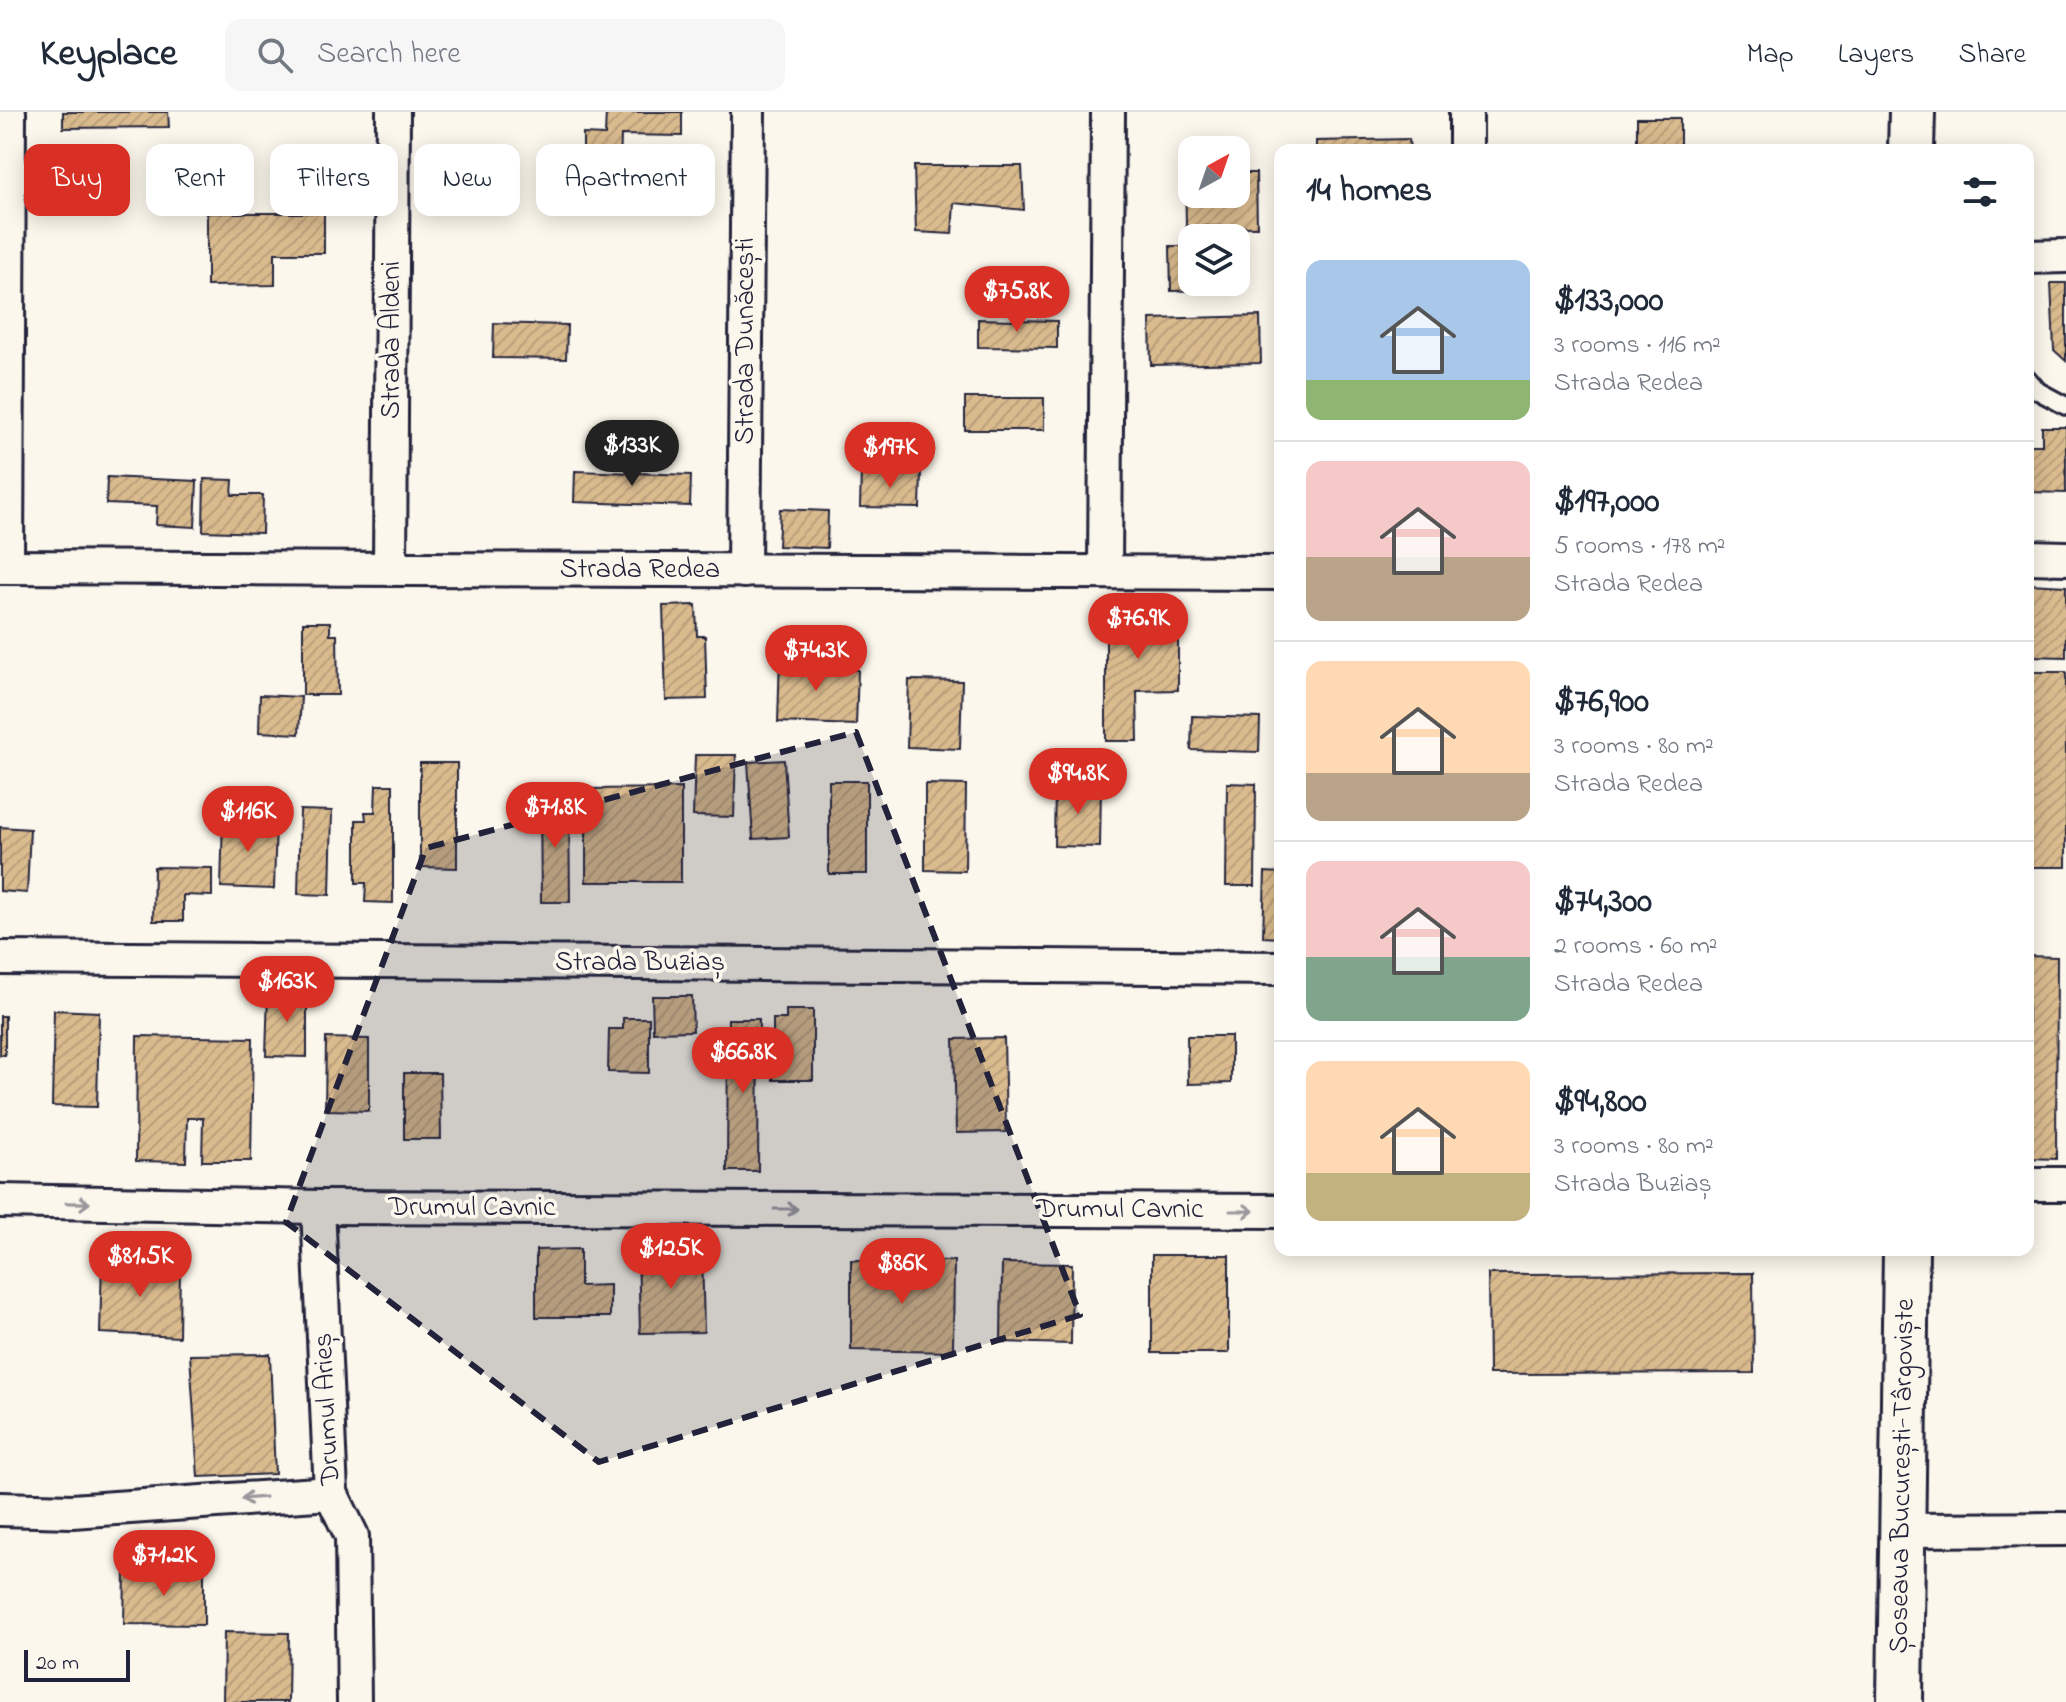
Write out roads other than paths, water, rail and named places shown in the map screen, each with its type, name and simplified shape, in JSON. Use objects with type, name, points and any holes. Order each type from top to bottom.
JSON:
[{"type":"main road","points":[[1911,144],[1912,112]]},
{"type":"main road","name":"Șoseaua București-Târgoviște","points":[[1900,1702],[1906,1256]]},
{"type":"street","points":[[3,567],[9,112]]},
{"type":"street","name":"Strada Aldeni","points":[[390,569],[393,112]]},
{"type":"street","name":"Strada Dunăcești","points":[[744,571],[748,112]]},
{"type":"street","points":[[1105,572],[1108,112]]},
{"type":"street","points":[[1466,112],[1466,144]]},
{"type":"street","points":[[2034,257],[2066,256]]},
{"type":"street","points":[[2034,557],[2066,558]]},
{"type":"street","name":"Strada Redea","points":[[3,567],[1274,573]]},
{"type":"street","name":"Strada Buziaș","points":[[0,958],[1274,968]]},
{"type":"street","points":[[2034,1184],[2066,1184]]},
{"type":"street","name":"Drumul Cavnic","points":[[0,1201],[318,1207],[1274,1211]]},
{"type":"street","name":"Drumul Arieș","points":[[318,1207],[331,1493],[352,1536],[354,1702]]},
{"type":"street","points":[[0,1509],[72,1511],[331,1493]]},
{"type":"street","points":[[1902,1530],[2066,1529]]},
{"type":"lane","points":[[2034,386],[2066,406]]}]
